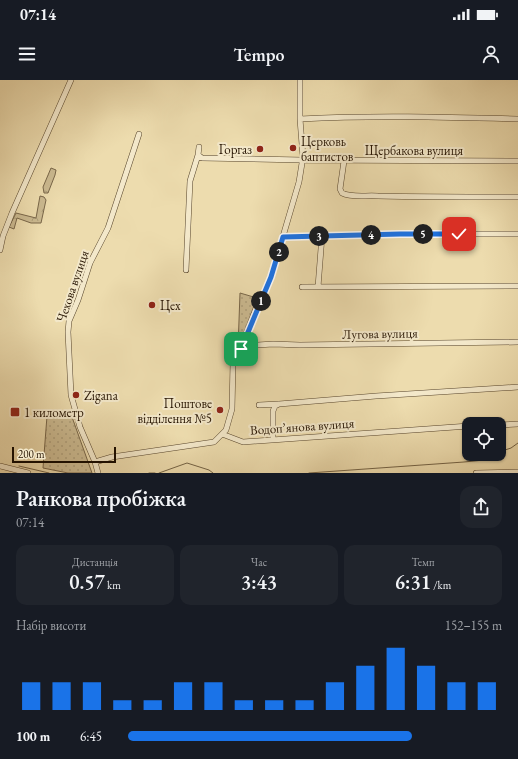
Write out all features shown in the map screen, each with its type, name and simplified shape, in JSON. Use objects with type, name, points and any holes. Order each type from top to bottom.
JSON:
[{"type":"street","points":[[95,462],[112,457],[214,442],[226,430],[232,409],[233,363],[242,346],[271,277],[299,182],[302,160],[300,80]]},
{"type":"street","points":[[0,250],[3,236],[12,213],[69,81]]},
{"type":"street","points":[[300,119],[354,117],[518,119]]},
{"type":"street","name":"Чехова вулиця","points":[[98,473],[95,462],[80,427],[71,395],[68,332],[69,321],[78,300],[90,263],[108,228],[139,134]]},
{"type":"street","points":[[186,270],[190,181],[199,147]]},
{"type":"street","name":"Щербакова вулиця","points":[[198,154],[202,158],[344,161],[518,161]]},
{"type":"street","points":[[344,161],[340,189],[342,193],[348,196],[518,197]]},
{"type":"street","points":[[283,237],[400,234],[518,234]]},
{"type":"street","points":[[318,287],[322,236]]},
{"type":"street","points":[[302,287],[518,286]]},
{"type":"street","name":"Лугова вулиця","points":[[242,346],[273,344],[300,345],[518,342]]},
{"type":"street","points":[[259,405],[518,387]]},
{"type":"street","points":[[273,440],[273,411],[275,406],[279,404]]},
{"type":"street","points":[[506,425],[518,424]]},
{"type":"street","name":"Водоп’янова вулиця","points":[[222,434],[243,442],[462,426]]},
{"type":"street","points":[[0,466],[28,473]]},
{"type":"street","points":[[476,473],[518,472]]},
{"type":"green space","points":[[51,168],[56,170],[55,175],[48,193],[44,193],[43,187]]},
{"type":"green space","points":[[40,196],[44,197],[46,200],[41,223],[31,223],[17,218],[14,229],[9,227],[16,213],[36,218]]},
{"type":"green space","points":[[240,293],[257,298],[238,348]]},
{"type":"green space","points":[[47,416],[72,417],[92,473],[68,473],[43,468]]},
{"type":"waterway","points":[[506,450],[518,443]]},
{"type":"waterway","points":[[309,473],[474,461]]},
{"type":"waterway","points":[[159,473],[187,463],[209,470],[213,473]]},
{"type":"waterway","points":[[19,466],[49,473]]},
{"type":"waterway","points":[[149,473],[155,473]]},
{"type":"place","name":"Церковь баптистов","points":[[293,148]]},
{"type":"place","name":"Горгаз","points":[[260,149]]},
{"type":"place","name":"Цех","points":[[152,305]]},
{"type":"place","name":"Zigana","points":[[76,395]]},
{"type":"place","name":"Поштове відділення №5","points":[[220,410]]},
{"type":"place","name":"1 километр","points":[[15,412]]},
{"type":"route","points":[[241,349],[271,277],[283,237],[459,234]]}]
